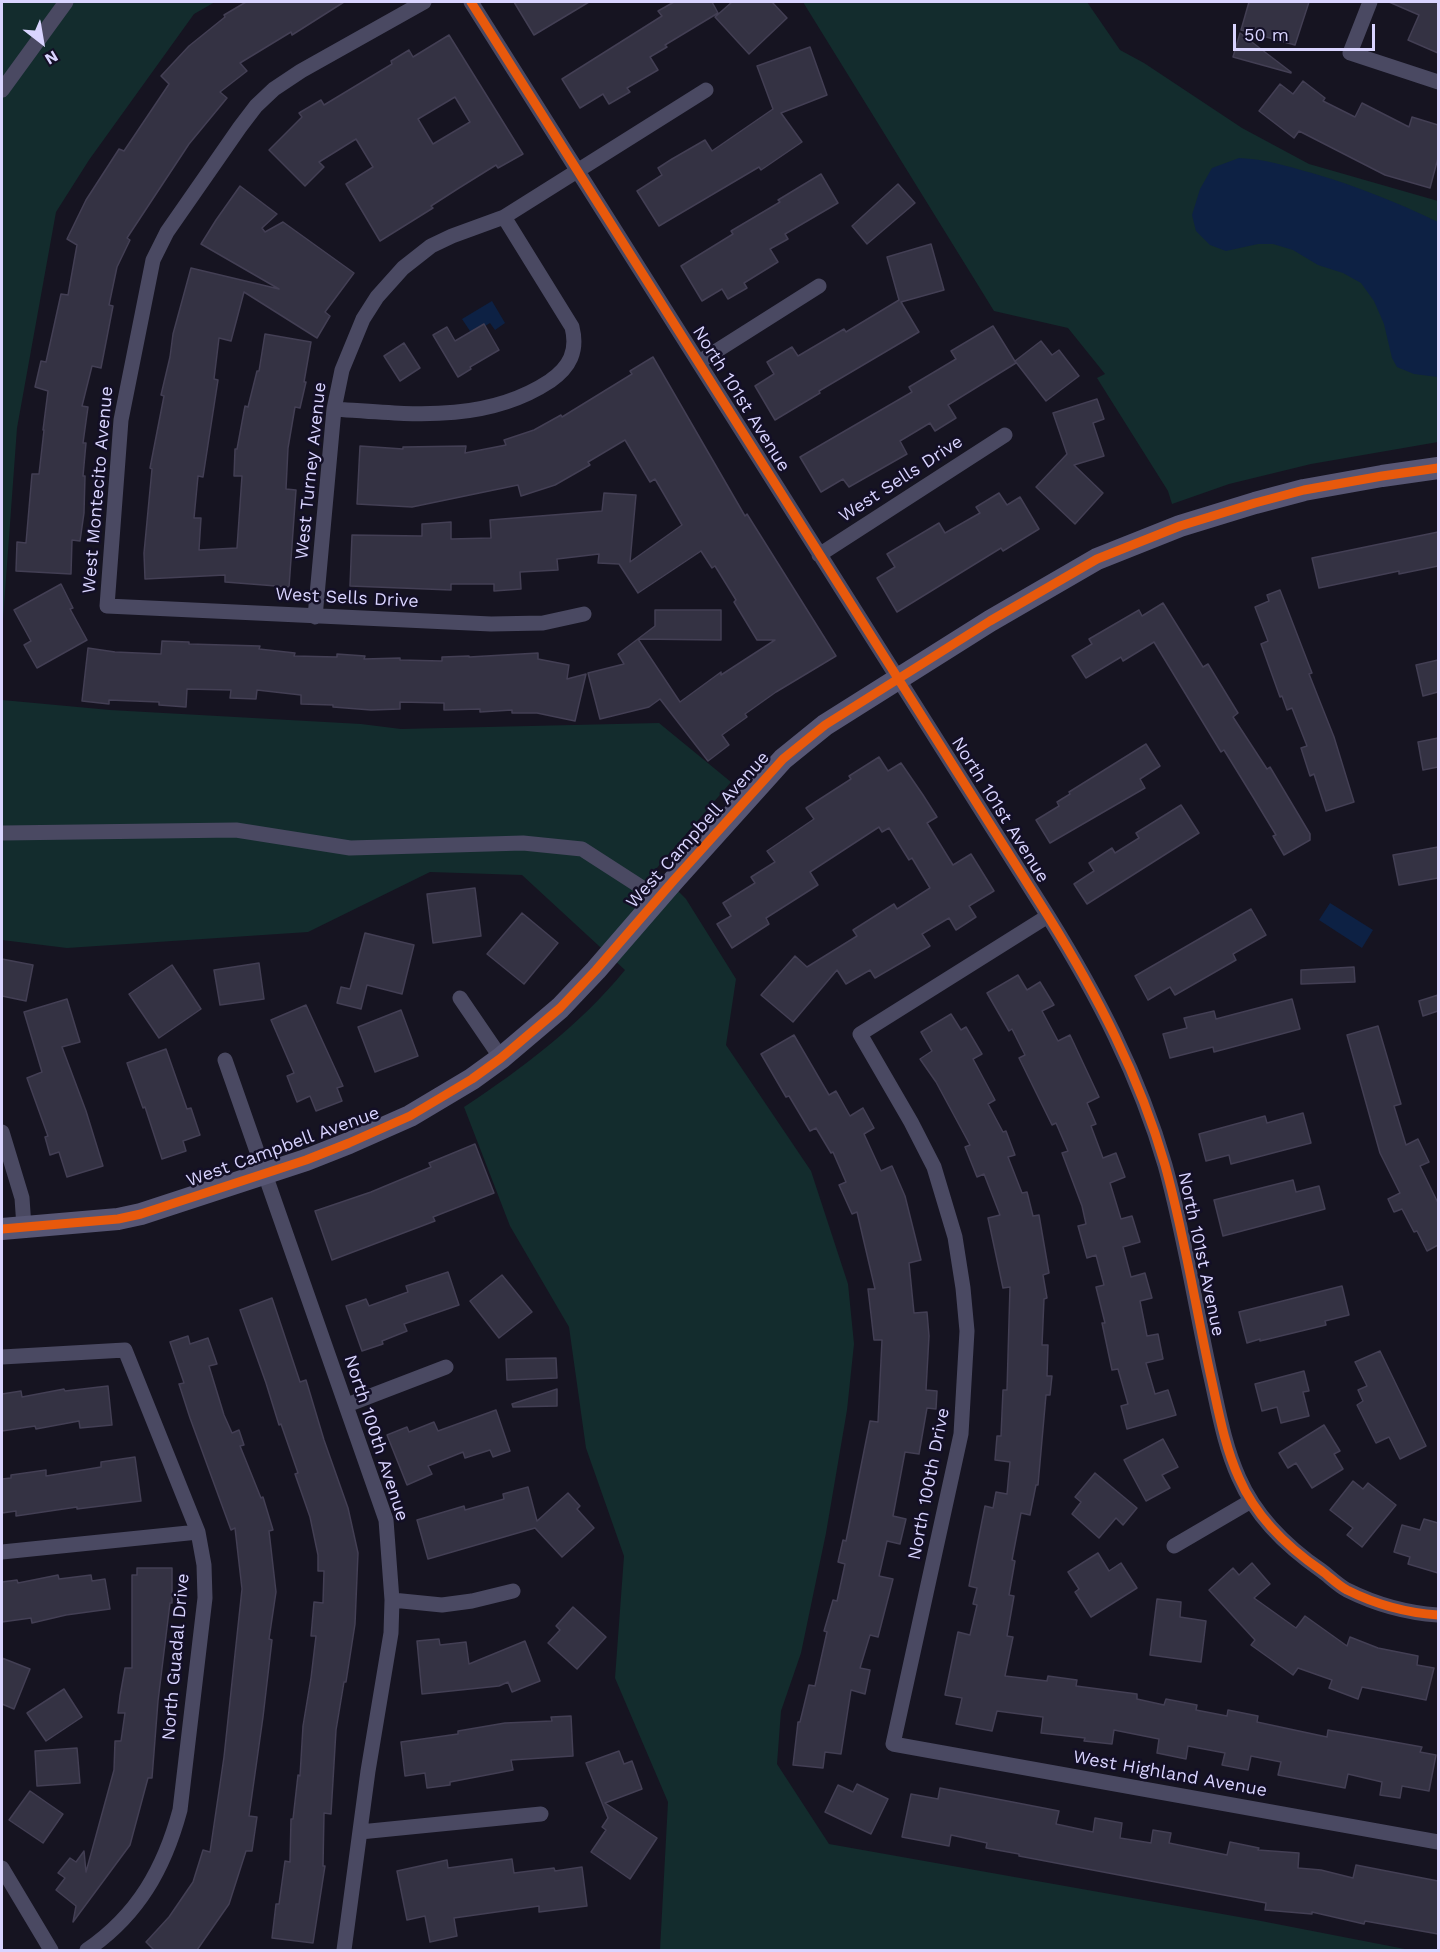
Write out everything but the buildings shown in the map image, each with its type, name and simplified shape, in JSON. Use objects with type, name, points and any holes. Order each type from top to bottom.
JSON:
[{"type":"street","points":[[2,90],[66,2]]},
{"type":"street","name":"West Montecito Avenue","points":[[107,606],[121,420],[153,260],[167,232],[240,127],[256,106],[274,89],[301,71],[424,2]]},
{"type":"street","name":"North 101st Avenue","points":[[471,2],[1048,916],[1108,1020],[1124,1052],[1147,1110],[1165,1166],[1228,1449],[1251,1501],[1273,1530],[1294,1551],[1347,1590],[1391,1607],[1438,1615]]},
{"type":"street","points":[[1370,2],[1350,53],[1438,82]]},
{"type":"street","name":"West Turney Avenue","points":[[315,617],[334,409],[342,370],[363,319],[377,297],[403,268],[431,246],[504,217],[706,90]]},
{"type":"street","points":[[334,409],[404,413],[461,412],[485,409],[533,392],[562,373],[575,351],[572,327],[504,217]]},
{"type":"street","points":[[699,362],[819,286]]},
{"type":"street","name":"West Sells Drive","points":[[819,555],[1005,435]]},
{"type":"street","name":"West Campbell Avenue","points":[[13,1228],[129,1216],[167,1207],[306,1160],[378,1132],[446,1096],[501,1058],[560,1008],[783,759],[825,725],[990,621],[1097,558],[1180,525],[1304,490],[1438,468]]},
{"type":"street","name":"West Sells Drive","points":[[107,606],[491,624],[543,623],[585,614]]},
{"type":"street","points":[[2,832],[236,830],[350,848],[523,843],[582,849],[658,898]]},
{"type":"street","name":"North 100th Drive","points":[[893,1744],[961,1434],[967,1331],[955,1237],[934,1167],[860,1034],[1048,916]]},
{"type":"street","points":[[460,998],[501,1058]]},
{"type":"street","name":"North 100th Avenue","points":[[225,1060],[386,1520],[392,1600],[391,1633],[344,1950]]},
{"type":"street","points":[[2,1132],[22,1198],[13,1228]]},
{"type":"street","name":"North Guadal Drive","points":[[2,1357],[125,1350],[198,1532],[204,1565],[205,1598],[180,1810],[175,1829],[165,1857],[132,1910],[108,1936],[87,1950]]},
{"type":"street","points":[[347,1405],[446,1367]]},
{"type":"street","points":[[1174,1546],[1251,1501]]},
{"type":"street","points":[[2,1552],[198,1532]]},
{"type":"street","points":[[392,1600],[442,1605],[513,1591]]},
{"type":"street","name":"West Highland Avenue","points":[[893,1744],[1438,1842]]},
{"type":"street","points":[[360,1832],[541,1814]]},
{"type":"street","points":[[2,1868],[51,1950]]},
{"type":"green space","points":[[2,2],[215,2],[194,14],[89,160],[56,212],[17,428],[2,633]]},
{"type":"green space","points":[[803,2],[1087,2],[1120,50],[1144,63],[1242,128],[1309,164],[1438,201],[1438,442],[1311,464],[1229,484],[1172,504],[1168,491],[1097,378],[1105,374],[1068,328],[994,311]]},
{"type":"green space","points":[[2,700],[110,710],[361,724],[401,729],[659,723],[731,782],[656,869],[686,899],[736,979],[726,1045],[811,1171],[848,1284],[854,1344],[847,1410],[826,1533],[801,1653],[781,1711],[777,1764],[829,1844],[1256,1920],[1410,1950],[660,1950],[668,1802],[615,1678],[624,1556],[586,1448],[569,1327],[510,1226],[464,1107],[508,1077],[570,1027],[625,970],[522,875],[430,872],[308,932],[67,948],[2,940]]},
{"type":"water","points":[[1239,158],[1276,163],[1328,178],[1376,195],[1438,222],[1438,377],[1414,374],[1397,367],[1392,358],[1384,324],[1374,301],[1361,283],[1343,273],[1318,265],[1293,250],[1273,244],[1258,244],[1226,251],[1210,245],[1196,231],[1192,215],[1200,189],[1212,168]]},
{"type":"water","points":[[492,301],[505,323],[495,330],[490,323],[472,334],[462,319]]},
{"type":"water","points":[[1330,903],[1373,930],[1362,948],[1319,920]]},
{"type":"cycle path","points":[[471,2],[1048,916],[1100,1006],[1143,1099],[1155,1132],[1184,1243],[1229,1453],[1254,1506],[1285,1541],[1344,1588],[1369,1600],[1392,1607],[1438,1615]]},
{"type":"cycle path","points":[[2,1229],[118,1219],[141,1214],[306,1160],[410,1116],[472,1079],[501,1058],[560,1008],[783,759],[825,725],[990,621],[1097,559],[1180,526],[1255,503],[1304,490],[1438,468]]}]
